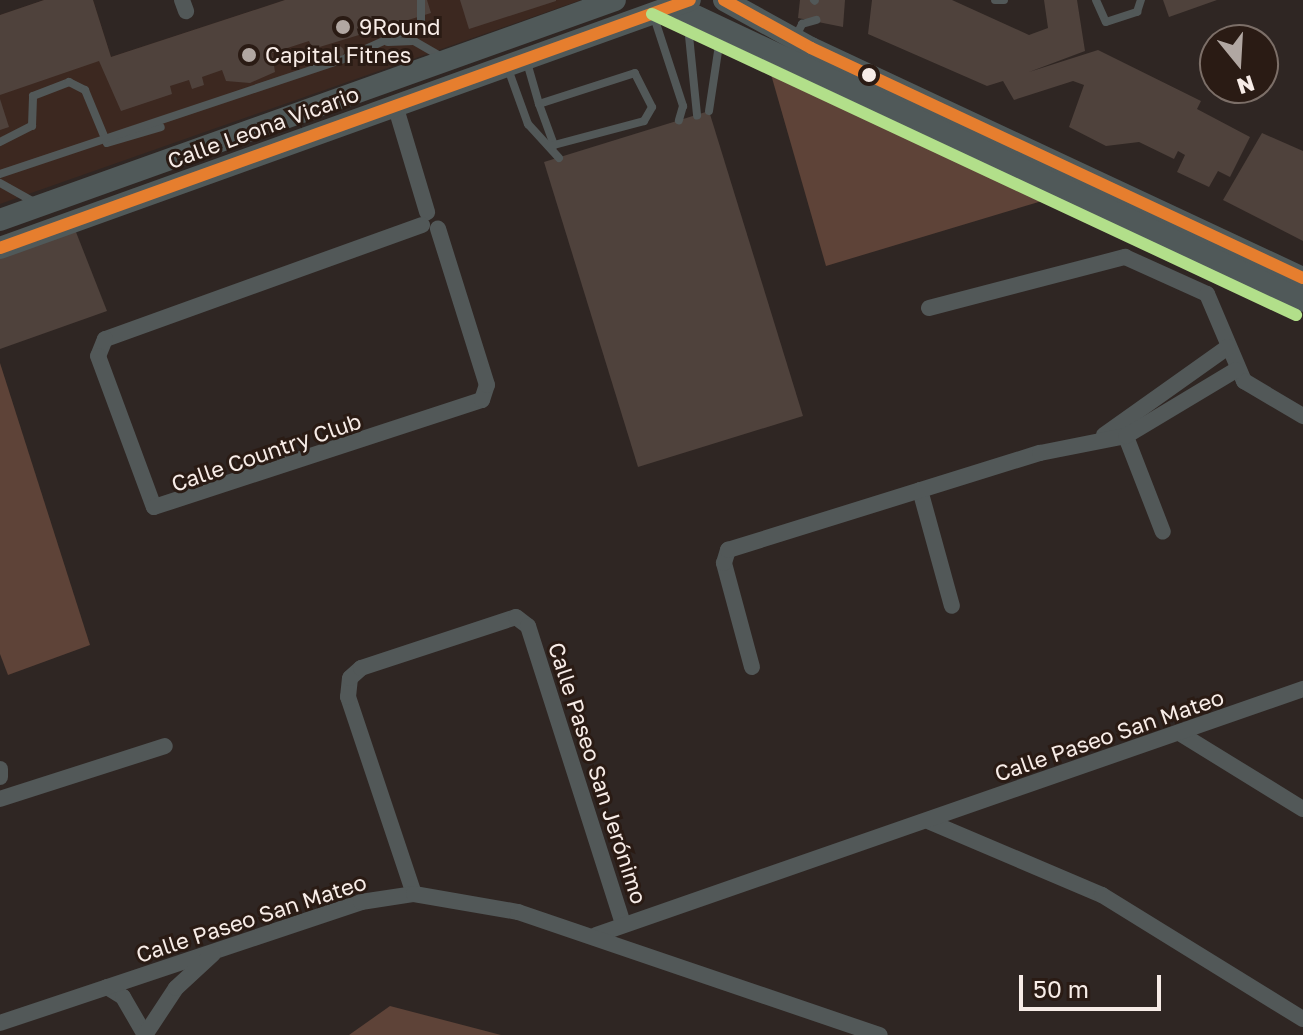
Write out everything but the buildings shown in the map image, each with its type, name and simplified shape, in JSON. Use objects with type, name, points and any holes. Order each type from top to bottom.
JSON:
[{"type":"main road","name":"Calle Leona Vicario","points":[[0,220],[615,0]]},
{"type":"main road","points":[[621,25],[634,0]]},
{"type":"main road","points":[[724,0],[795,39],[1303,278]]},
{"type":"main road","name":"Calle Leona Vicario","points":[[0,248],[673,6]]},
{"type":"main road","points":[[673,6],[1303,301]]},
{"type":"main road","points":[[130,174],[138,198]]},
{"type":"street","name":"Calle Country Club","points":[[395,105],[429,222],[487,385],[482,400],[169,508],[149,503],[98,356],[105,339],[429,222]]},
{"type":"street","points":[[929,308],[1125,257],[1207,294],[1236,370],[1260,394],[1303,416]]},
{"type":"street","points":[[1104,435],[1119,418],[1228,347]]},
{"type":"street","points":[[752,667],[724,563],[728,550],[1104,435],[1126,436],[1236,370]]},
{"type":"street","points":[[1119,418],[1163,532]]},
{"type":"street","points":[[920,490],[952,606]]},
{"type":"street","name":"Calle Paseo San Jerónimo","points":[[414,894],[348,697],[350,678],[361,668],[516,617],[528,626],[623,923]]},
{"type":"street","name":"Calle Paseo San Mateo","points":[[0,1023],[361,902],[414,894],[468,899],[596,935],[623,923],[930,822],[1303,689]]},
{"type":"street","points":[[1181,734],[1303,809]]},
{"type":"street","points":[[0,799],[165,746]]},
{"type":"street","points":[[0,769],[0,777]]},
{"type":"street","points":[[930,822],[1102,895],[1303,1019]]},
{"type":"street","points":[[596,935],[880,1035]]},
{"type":"street","points":[[145,1035],[176,988],[217,951]]},
{"type":"street","points":[[107,987],[130,1005],[145,1035]]},
{"type":"lane","points":[[0,174],[380,43],[421,24],[421,0]]},
{"type":"lane","points":[[995,0],[1004,0]]},
{"type":"lane","points":[[1096,0],[1106,22],[1137,12],[1141,0]]},
{"type":"lane","points":[[673,6],[697,115]]},
{"type":"lane","points":[[673,6],[683,106],[679,120]]},
{"type":"lane","points":[[795,39],[802,24],[816,20]]},
{"type":"lane","points":[[709,111],[721,27]]},
{"type":"lane","points":[[380,43],[414,41],[447,60]]},
{"type":"lane","points":[[516,62],[539,104],[559,158]]},
{"type":"lane","points":[[516,62],[528,124],[554,145]]},
{"type":"lane","points":[[539,104],[630,73],[642,77],[649,117],[554,145]]},
{"type":"lane","points":[[0,142],[32,126],[33,96],[69,82],[85,90],[105,139],[114,144],[161,127]]},
{"type":"lane","points":[[0,183],[40,205]]},
{"type":"shaded area","points":[[44,0],[93,0],[111,57],[285,0],[581,0],[0,204],[0,15]]},
{"type":"shaded area","points":[[768,64],[1052,198],[826,266]]},
{"type":"shaded area","points":[[0,363],[90,645],[8,675],[0,654]]},
{"type":"shaded area","points":[[390,1006],[501,1035],[349,1035]]},
{"type":"transit line","points":[[0,248],[690,0]]},
{"type":"transit line","points":[[724,0],[811,48],[1303,278]]},
{"type":"transit line","points":[[652,14],[1296,315]]},
{"type":"place","name":"9Round","points":[[343,27]]},
{"type":"place","name":"Capital Fitnes","points":[[249,55]]}]
